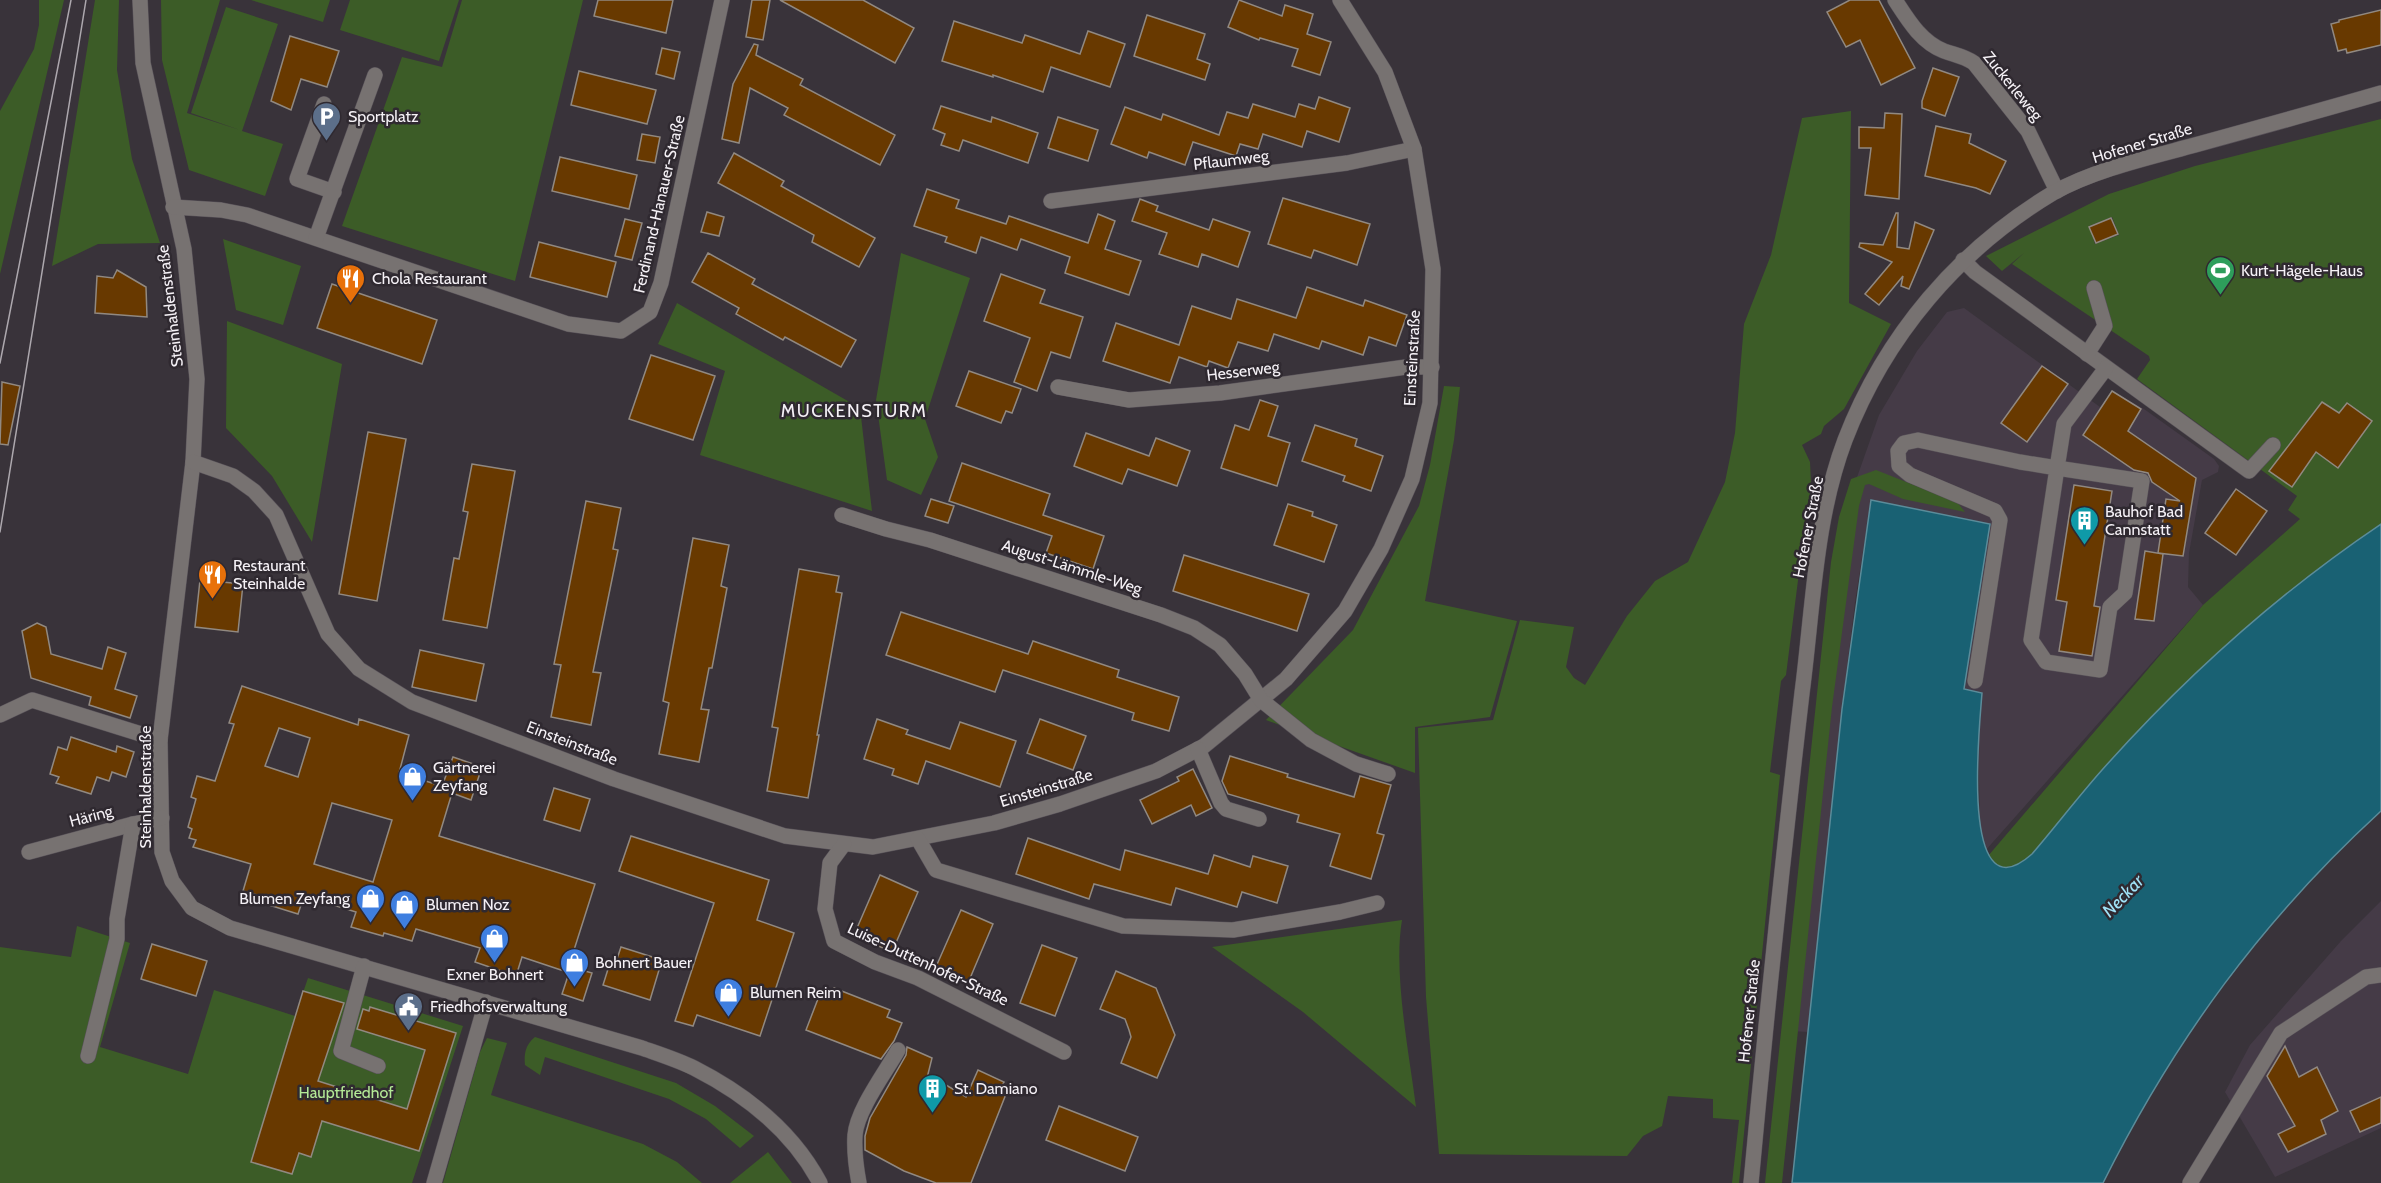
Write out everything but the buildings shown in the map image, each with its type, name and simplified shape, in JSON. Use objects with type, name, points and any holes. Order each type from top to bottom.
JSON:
[{"type":"street","name":"Steinhaldenstraße","points":[[140,0],[143,63],[184,249],[197,379],[193,462],[160,740],[162,852],[172,881],[192,908],[230,928],[642,1048],[694,1068],[757,1108],[781,1130],[801,1154],[820,1183]]},
{"type":"street","name":"Ferdinand-Hanauer-Straße","points":[[173,207],[221,210],[247,215],[568,324],[621,332],[650,312],[661,283],[722,0]]},
{"type":"street","name":"Einsteinstraße","points":[[193,462],[233,476],[254,492],[276,514],[328,634],[359,669],[412,702],[614,779],[785,836],[873,847],[994,823],[1060,804],[1156,771],[1198,749],[1286,679],[1345,611],[1381,549],[1412,479],[1430,403],[1433,269],[1414,149],[1385,72],[1340,0]]},
{"type":"street","name":"Zuckerleweg","points":[[1895,0],[1911,24],[1929,44],[1944,51],[1965,56],[1974,63],[2028,131],[2057,191]]},
{"type":"street","points":[[316,238],[375,75]]},
{"type":"street","name":"Hofener Straße","points":[[1751,1183],[1815,577],[1826,510],[1845,440],[1878,371],[1918,310],[1963,260],[2009,222],[2057,191],[2122,165],[2381,93]]},
{"type":"street","points":[[324,104],[297,179],[334,192]]},
{"type":"street","name":"Pflaumweg","points":[[1051,201],[1347,163],[1414,149]]},
{"type":"street","points":[[1963,260],[2087,354],[2249,471],[2273,445]]},
{"type":"street","points":[[2087,354],[2105,326],[2094,288]]},
{"type":"street","name":"Hesserweg","points":[[1058,387],[1129,400],[1220,393],[1406,367],[1432,367]]},
{"type":"street","points":[[1975,681],[2000,520],[1995,511],[1910,475],[1899,465],[1898,451],[1904,443],[1918,440],[2020,462],[2057,468],[2142,482],[2125,593],[2110,608],[2100,670],[2046,662],[2031,640],[2057,468],[2064,424],[2106,368]]},
{"type":"street","name":"August-Lämmle-Weg","points":[[842,515],[930,540],[1161,615],[1194,628],[1220,645],[1245,674],[1261,700],[1311,740],[1356,764],[1388,774]]},
{"type":"street","points":[[0,715],[32,700],[160,740]]},
{"type":"street","points":[[1198,749],[1221,803],[1226,809],[1259,819]]},
{"type":"street","name":"Häring","points":[[29,852],[162,818]]},
{"type":"street","points":[[88,1056],[117,939],[117,919],[133,824]]},
{"type":"street","points":[[918,838],[936,870],[1123,926],[1233,930],[1340,912],[1377,903]]},
{"type":"street","name":"Luise-Duttenhofer-Straße","points":[[844,844],[830,863],[825,909],[834,941],[876,962],[918,978],[1064,1052]]},
{"type":"street","points":[[364,966],[341,1051],[378,1066]]},
{"type":"street","points":[[2190,1183],[2281,1033],[2366,977],[2381,975]]},
{"type":"street","points":[[434,1183],[486,1002]]},
{"type":"street","points":[[859,1183],[855,1132],[863,1110],[898,1050]]},
{"type":"shaded area","points":[[1964,308],[2100,407],[2112,391],[2144,409],[2214,459],[2219,466],[2218,472],[2202,480],[2189,553],[2188,587],[2203,605],[1985,851],[1980,826],[1978,738],[1964,689],[1990,524],[1871,500],[1855,602],[1842,709],[1809,1032],[1790,1031],[1855,483],[1879,415],[1917,351],[1947,312]]},
{"type":"shaded area","points":[[2381,901],[2381,1128],[2275,1177],[2225,1092],[2250,1045],[2341,941]]},
{"type":"green space","points":[[39,0],[64,0],[0,274],[0,111],[34,49],[39,25]]},
{"type":"green space","points":[[95,0],[119,0],[117,70],[132,159],[160,243],[98,244],[52,266]]},
{"type":"green space","points":[[161,0],[220,0],[187,113],[240,130],[191,113],[226,7],[278,24],[242,131],[283,144],[265,196],[189,170],[162,60]]},
{"type":"green space","points":[[251,0],[330,0],[323,22]]},
{"type":"green space","points":[[350,0],[459,0],[439,61],[340,30]]},
{"type":"green space","points":[[462,0],[583,0],[515,281],[342,226],[402,57],[442,67]]},
{"type":"green space","points":[[1851,111],[1849,303],[1891,324],[1844,409],[1824,426],[1821,434],[1802,445],[1810,462],[1812,505],[1804,533],[1786,675],[1781,681],[1770,772],[1780,775],[1739,1183],[1732,1183],[1739,1120],[1713,1118],[1713,1099],[1668,1096],[1662,1126],[1643,1136],[1627,1156],[1439,1154],[1426,997],[1418,728],[1493,720],[1520,620],[1574,627],[1566,667],[1574,678],[1585,685],[1627,616],[1655,581],[1688,562],[1725,482],[1735,433],[1744,324],[1771,255],[1802,118]]},
{"type":"green space","name":"Kurt-Hägele-Haus","points":[[2381,119],[2381,525],[2049,835],[2034,852],[2014,867],[2006,868],[1999,866],[1988,856],[2203,605],[2300,519],[2288,510],[2297,496],[2137,379],[2150,360],[2149,356],[2012,264],[2024,253],[2002,271],[1986,256],[2109,194],[2195,166]],"holes":[[[2112,217],[2119,235],[2095,244],[2089,226]]]},
{"type":"green space","points":[[223,239],[301,266],[283,325],[236,310]]},
{"type":"green space","points":[[901,253],[970,278],[925,419],[938,457],[921,495],[887,480],[876,400]]},
{"type":"green space","points":[[677,303],[860,408],[872,511],[700,455],[725,371],[658,344]]},
{"type":"green space","points":[[227,321],[342,364],[312,542],[272,476],[226,428]]},
{"type":"green space","points":[[1444,386],[1460,387],[1454,440],[1425,601],[1517,621],[1490,717],[1415,727],[1415,773],[1266,720],[1353,630],[1419,506],[1430,465]]},
{"type":"green space","points":[[1876,470],[1957,502],[1965,512],[1903,499],[1869,484],[1865,485],[1859,506],[1832,707],[1782,1183],[1765,1183],[1831,562],[1839,517],[1851,479]]},
{"type":"green space","points":[[1402,920],[1399,964],[1416,1107],[1303,1012],[1212,947]]},
{"type":"green space","name":"Hauptfriedhof","points":[[77,926],[130,943],[100,1047],[188,1074],[214,990],[295,1016],[308,978],[463,1026],[412,1183],[0,1183],[0,947],[71,957]]},
{"type":"green space","points":[[535,1037],[676,1083],[715,1106],[754,1136],[740,1148],[706,1119],[669,1099],[545,1057],[540,1075],[525,1065],[526,1050]]},
{"type":"green space","points":[[487,1038],[507,1043],[491,1095],[643,1144],[677,1162],[702,1183],[443,1183],[480,1052]]},
{"type":"green space","points":[[768,1152],[792,1183],[730,1183]]},
{"type":"water","name":"Neckar","points":[[1871,500],[1990,524],[1964,689],[1982,693],[1977,774],[1978,809],[1983,840],[1993,861],[2009,867],[2032,854],[2102,770],[2199,670],[2305,579],[2381,524],[2381,811],[2297,895],[2224,984],[2160,1079],[2103,1183],[1792,1183],[1842,709]]},
{"type":"tram line","points":[[0,363],[71,0]]},
{"type":"tram line","points":[[0,532],[86,0]]},
{"type":"place","name":"Sportplatz","points":[[327,142]]},
{"type":"place","name":"Kurt-Hägele-Haus","points":[[2220,296]]},
{"type":"place","name":"Chola Restaurant","points":[[351,304]]},
{"type":"place","name":"Bauhof Bad Cannstatt","points":[[2084,546]]},
{"type":"place","name":"Restaurant Steinhalde","points":[[212,600]]},
{"type":"place","name":"Gärtnerei Zeyfang","points":[[412,802]]},
{"type":"place","name":"Blumen Zeyfang","points":[[371,924]]},
{"type":"place","name":"Blumen Noz","points":[[405,930]]},
{"type":"place","name":"Exner Bohnert","points":[[495,964]]},
{"type":"place","name":"Bohnert Bauer","points":[[574,988]]},
{"type":"place","name":"Blumen Reim","points":[[729,1018]]},
{"type":"place","name":"Friedhofsverwaltung","points":[[409,1032]]},
{"type":"place","name":"St. Damiano","points":[[933,1114]]},
{"type":"district","name":"MUCKENSTURM","points":[[854,411]]}]
